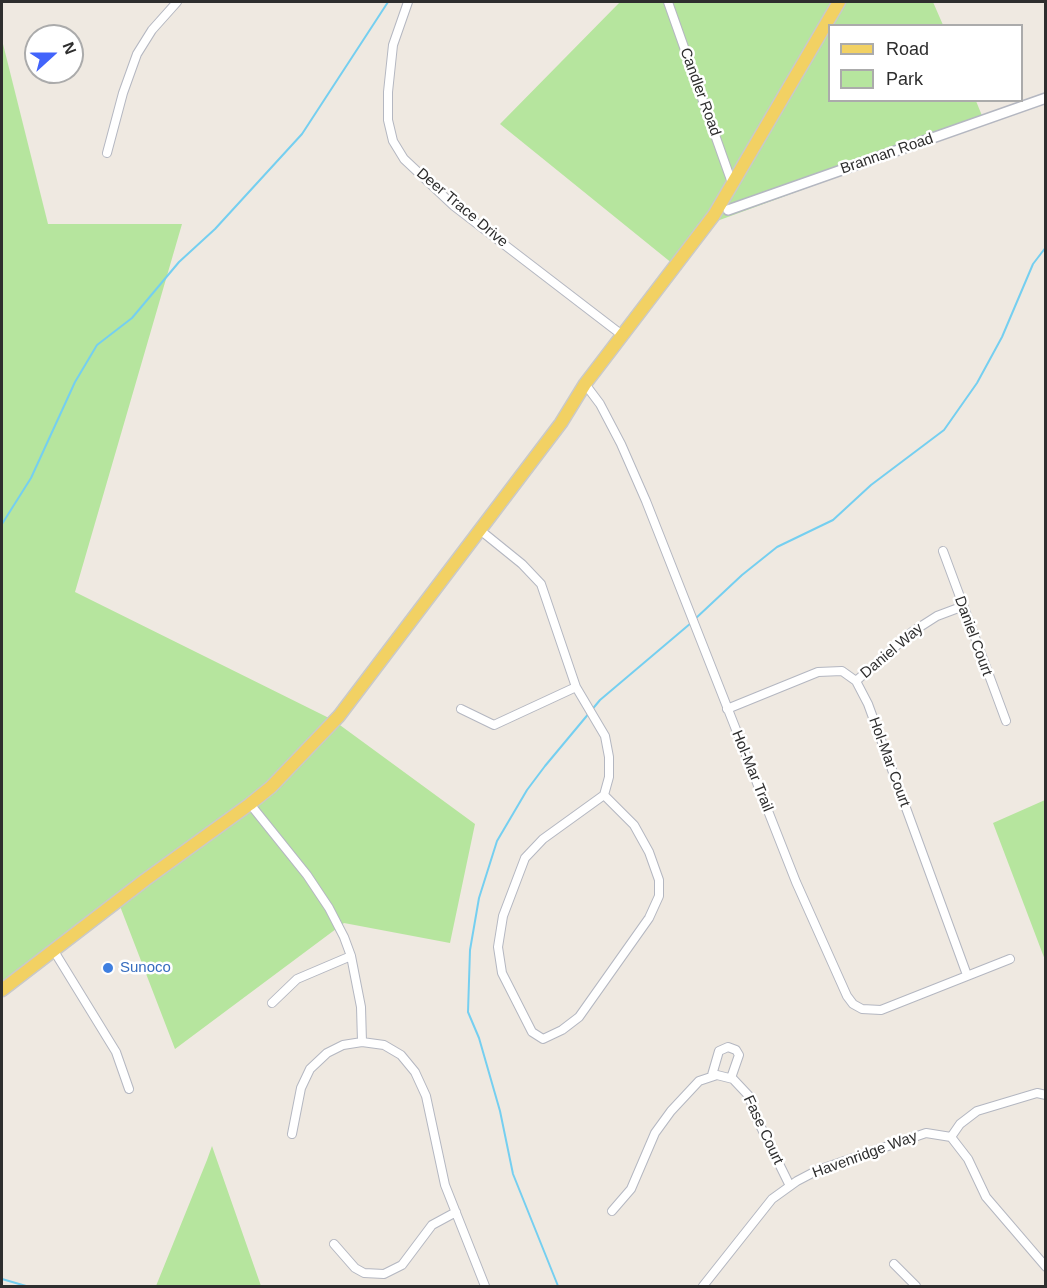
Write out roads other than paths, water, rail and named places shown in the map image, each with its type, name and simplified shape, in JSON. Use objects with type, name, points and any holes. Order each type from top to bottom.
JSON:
[{"type":"main road","points":[[2,990],[271,787],[339,716],[561,423],[585,384],[714,215],[839,2]]},
{"type":"street","points":[[107,153],[123,93],[137,54],[152,30],[175,2]]},
{"type":"street","name":"Deer Trace Drive","points":[[408,2],[393,45],[388,92],[388,120],[393,141],[404,159],[454,206],[622,335]]},
{"type":"street","name":"Candler Road","points":[[668,2],[732,183]]},
{"type":"street","name":"Brannan Road","points":[[728,210],[1046,98]]},
{"type":"street","points":[[714,215],[728,210]]},
{"type":"street","name":"Hol-Mar Trail","points":[[585,384],[600,404],[621,444],[682,587],[727,709],[820,937],[837,978],[853,1004],[871,1011],[881,1010],[1010,959]]},
{"type":"street","points":[[480,530],[522,564],[541,584],[576,687],[604,736],[609,777],[604,795],[543,839],[525,858],[503,916],[498,947],[502,973],[532,1032],[543,1040],[562,1030],[579,1017],[649,918],[659,896],[659,880],[649,852],[638,832],[604,795]]},
{"type":"street","name":"Daniel Court","points":[[943,551],[961,607],[1006,721]]},
{"type":"street","name":"Daniel Way","points":[[856,681],[912,632],[937,616],[961,607]]},
{"type":"street","points":[[727,709],[818,672],[842,671],[856,681]]},
{"type":"street","name":"Hol-Mar Court","points":[[856,681],[868,704],[967,975]]},
{"type":"street","points":[[461,709],[494,725],[576,687]]},
{"type":"street","points":[[250,804],[307,875],[329,908],[351,956],[361,1007],[362,1042]]},
{"type":"street","points":[[54,951],[116,1052],[129,1089]]},
{"type":"street","points":[[272,1003],[297,979],[351,956]]},
{"type":"street","points":[[292,1134],[301,1088],[310,1070],[327,1053],[343,1045],[362,1042],[391,1047],[415,1072],[426,1096],[445,1185],[485,1287]]},
{"type":"street","points":[[612,1211],[632,1189],[655,1133],[687,1091],[699,1081],[712,1075],[731,1078],[739,1055],[736,1050],[728,1047],[719,1051],[712,1075]]},
{"type":"street","name":"Fase Court","points":[[731,1078],[748,1096],[790,1186]]},
{"type":"street","points":[[1046,1095],[1037,1093],[976,1111],[960,1124],[951,1137],[968,1160],[986,1197],[1046,1267]]},
{"type":"street","name":"Havenridge Way","points":[[703,1287],[772,1199],[790,1186],[818,1170],[910,1137],[926,1133],[951,1137]]},
{"type":"street","points":[[334,1244],[355,1268],[364,1273],[384,1274],[402,1265],[432,1225],[456,1212]]},
{"type":"street","points":[[894,1264],[916,1287]]},
{"type":"waterway","points":[[2,524],[31,478],[75,382],[97,345],[132,318],[179,262],[215,229],[302,134],[388,2]]},
{"type":"waterway","points":[[695,619],[742,575],[777,547],[833,520],[871,485],[944,430],[977,383],[1002,337],[1033,264],[1046,247]]},
{"type":"waterway","points":[[558,1286],[513,1174],[500,1111],[479,1038],[468,1012],[470,950],[479,898],[497,841],[527,790],[545,766],[600,700],[691,623]]},
{"type":"waterway","points":[[2,1279],[26,1286]]},
{"type":"place","name":"Sunoco","points":[[108,968]]}]
